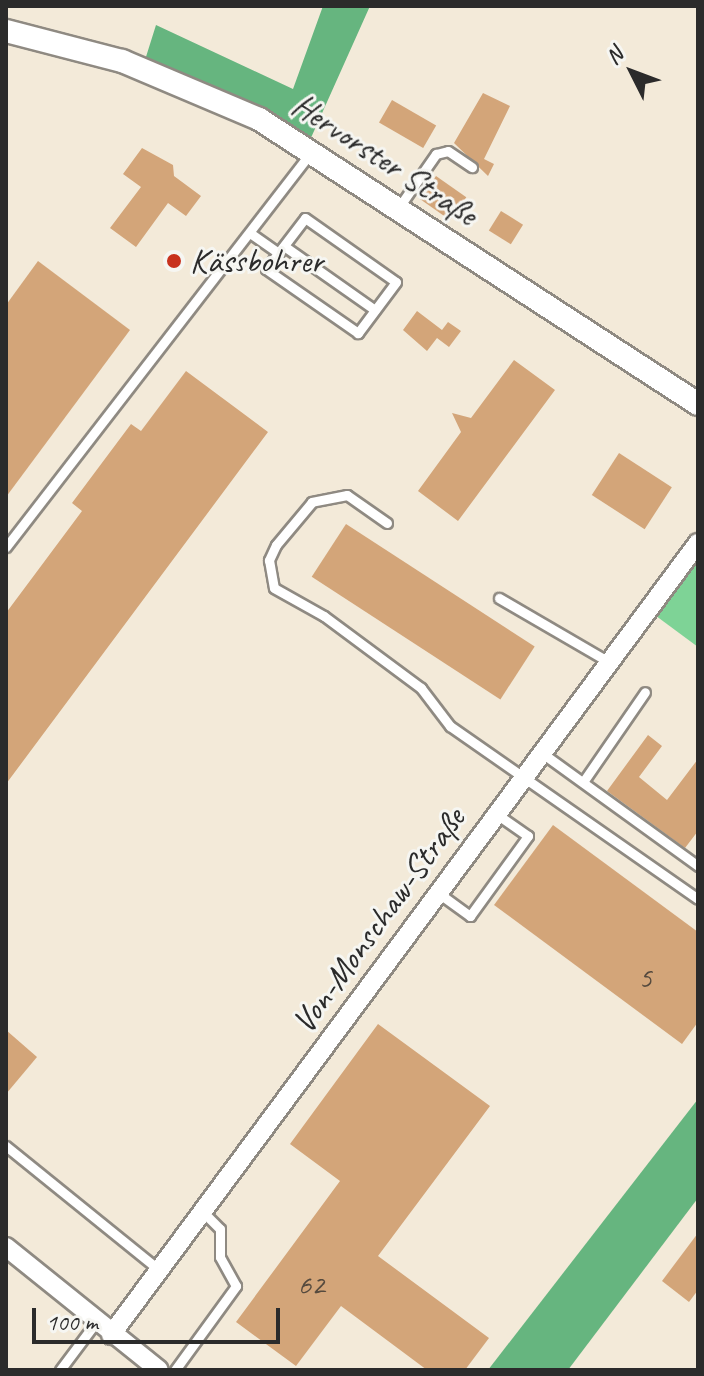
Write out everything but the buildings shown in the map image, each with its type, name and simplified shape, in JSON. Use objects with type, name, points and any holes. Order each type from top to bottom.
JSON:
[{"type":"street","name":"Hervorster Straße","points":[[6,31],[194,86],[311,152],[399,207],[698,404]]},
{"type":"street","name":"Von-Monschaw-Straße","points":[[111,1335],[698,543]]},
{"type":"street","points":[[6,1247],[111,1335],[159,1370]]},
{"type":"lane","points":[[399,207],[436,154],[448,151],[472,167]]},
{"type":"lane","points":[[6,547],[311,152]]},
{"type":"lane","points":[[305,218],[396,282],[375,310],[358,333],[266,269],[305,218]]},
{"type":"lane","points":[[250,233],[281,249],[375,310]]},
{"type":"lane","points":[[387,523],[347,495],[312,502],[273,553],[274,588],[421,688],[450,726],[698,899]]},
{"type":"lane","points":[[499,598],[609,662]]},
{"type":"lane","points":[[583,782],[645,692]]},
{"type":"lane","points":[[542,753],[698,866]]},
{"type":"lane","points":[[437,892],[470,916],[528,836],[497,814]]},
{"type":"lane","points":[[6,1146],[159,1270]]},
{"type":"lane","points":[[175,1370],[236,1286],[220,1257],[220,1229],[203,1212]]},
{"type":"lane","points":[[60,1370],[96,1322]]},
{"type":"green space","points":[[323,6],[370,6],[310,140],[210,84],[145,60],[156,25],[293,89]]},
{"type":"green space","points":[[698,543],[698,647],[648,610]]},
{"type":"green space","points":[[698,1099],[698,1198],[568,1370],[488,1370]]},
{"type":"place","name":"Kässbohrer","points":[[174,261]]}]
